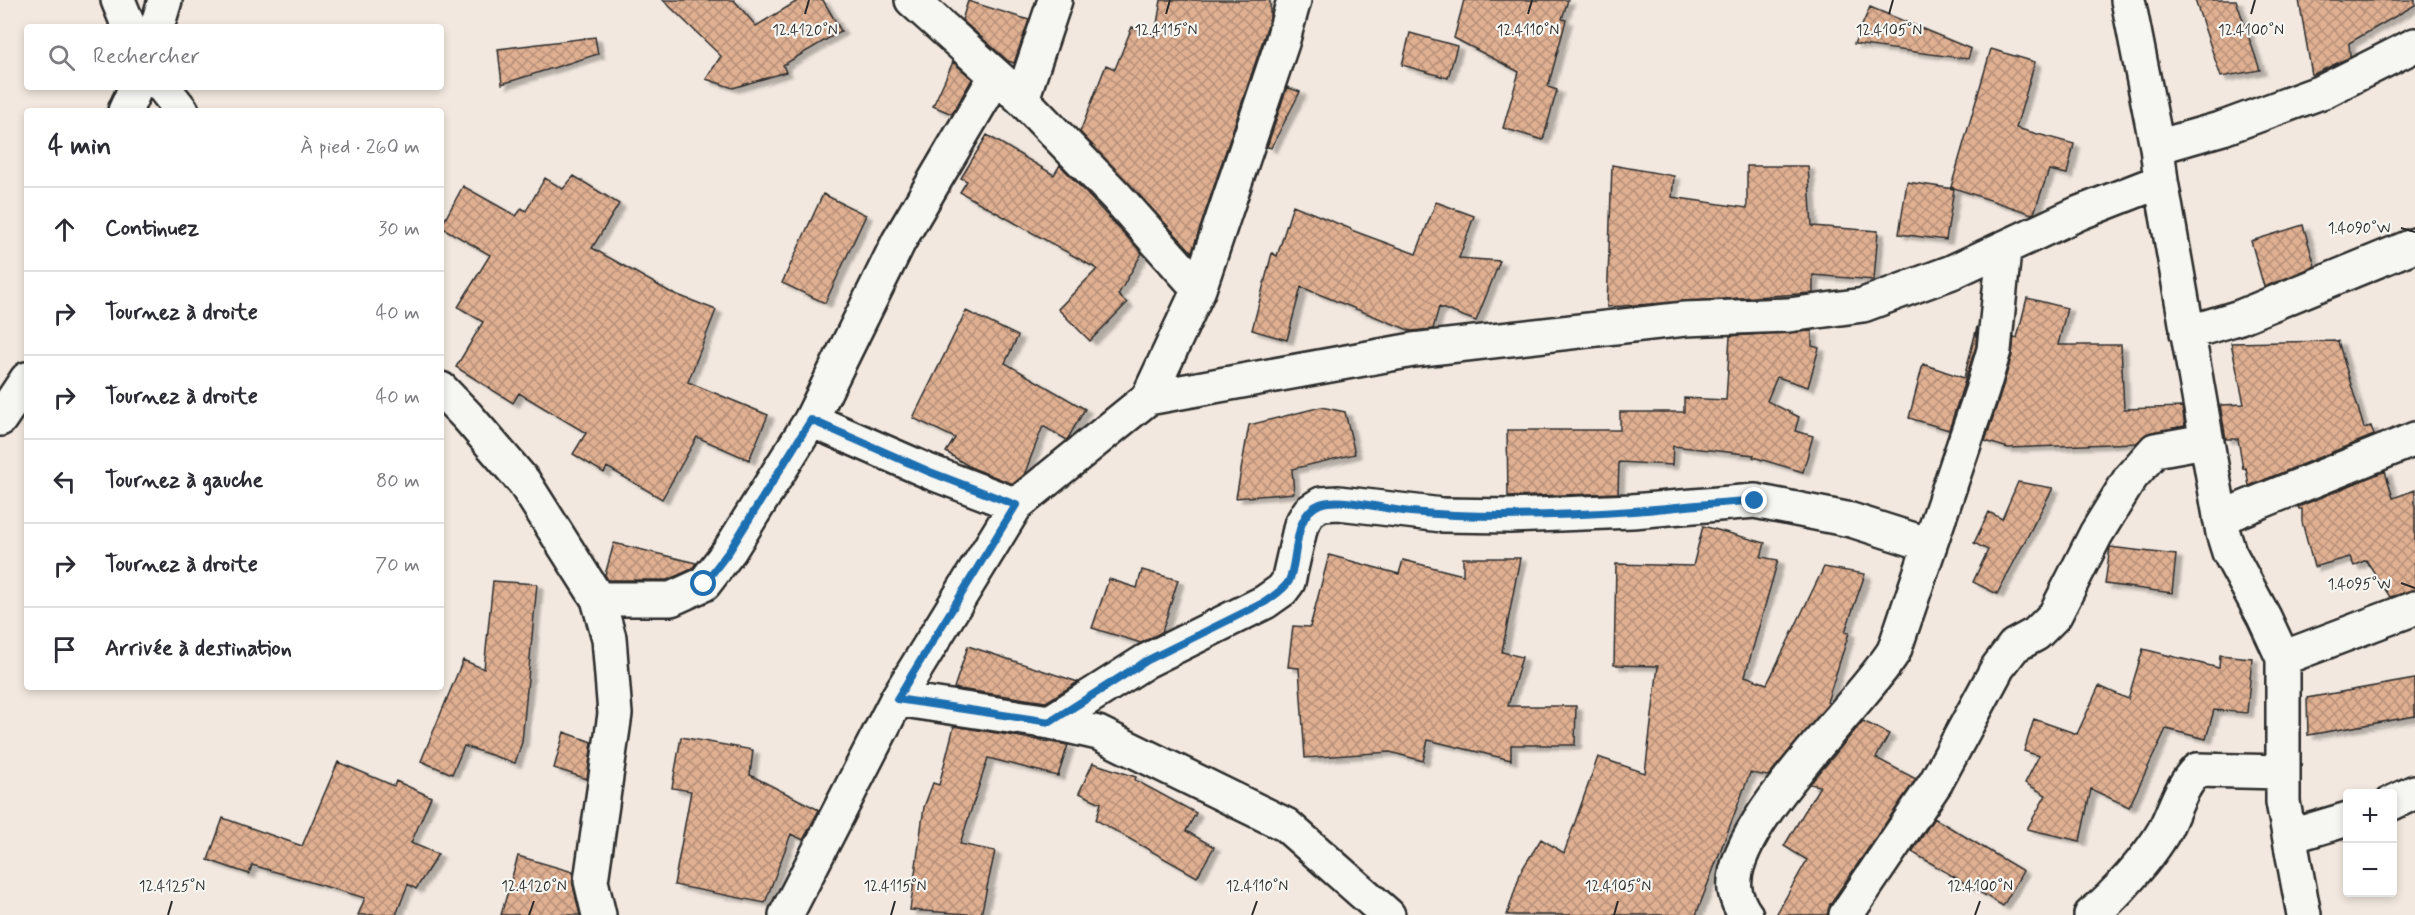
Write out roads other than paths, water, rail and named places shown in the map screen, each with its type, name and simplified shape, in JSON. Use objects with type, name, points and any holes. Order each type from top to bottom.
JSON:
[{"type":"street","points":[[118,0],[128,24]]},
{"type":"street","points":[[158,24],[165,0]]},
{"type":"street","points":[[912,0],[1022,99],[1116,196],[1199,289]]},
{"type":"street","points":[[1022,99],[1055,0]]},
{"type":"street","points":[[786,915],[897,699],[1016,505],[1148,398],[1199,289],[1282,43],[1294,0]]},
{"type":"street","points":[[2128,0],[2157,147],[2205,441],[2220,518],[2229,552],[2283,658],[2285,740],[2282,772],[2283,802],[2304,915]]},
{"type":"street","points":[[2157,147],[2223,128],[2324,91],[2415,45]]},
{"type":"street","points":[[598,599],[671,599],[704,584],[730,550],[811,420],[899,241],[996,76]]},
{"type":"street","points":[[126,108],[135,90]]},
{"type":"street","points":[[165,90],[180,108]]},
{"type":"street","points":[[1148,398],[1413,350],[1685,319],[1789,315],[1863,304],[1952,272],[2004,250],[2079,213],[2161,181]]},
{"type":"street","points":[[2187,333],[2240,317],[2415,245]]},
{"type":"street","points":[[1746,915],[1735,890],[1736,871],[1744,849],[1764,813],[1797,770],[1881,673],[1890,658],[1994,350],[2004,250]]},
{"type":"street","points":[[0,419],[24,383]]},
{"type":"street","points":[[444,392],[524,482],[598,599],[609,638],[615,714],[591,881],[599,915]]},
{"type":"street","points":[[811,420],[930,472],[1016,505]]},
{"type":"street","points":[[2220,518],[2415,439]]},
{"type":"street","points":[[1846,915],[1936,782],[1998,667],[2014,646],[2036,634],[2055,615],[2096,534],[2131,477],[2155,450],[2205,441]]},
{"type":"street","points":[[1050,722],[1146,661],[1265,602],[1282,590],[1288,582],[1301,525],[1309,512],[1321,504],[1339,503],[1442,515],[1509,516],[1632,511],[1755,501],[1851,520],[1930,545]]},
{"type":"street","points":[[2283,658],[2415,608]]},
{"type":"street","points":[[897,699],[1050,722],[1098,733],[1286,825],[1388,915]]},
{"type":"street","points":[[2091,915],[2133,873],[2151,850],[2163,831],[2187,780],[2198,770],[2282,772]]},
{"type":"street","points":[[2397,801],[2415,792]]},
{"type":"street","points":[[2291,836],[2343,820]]}]
